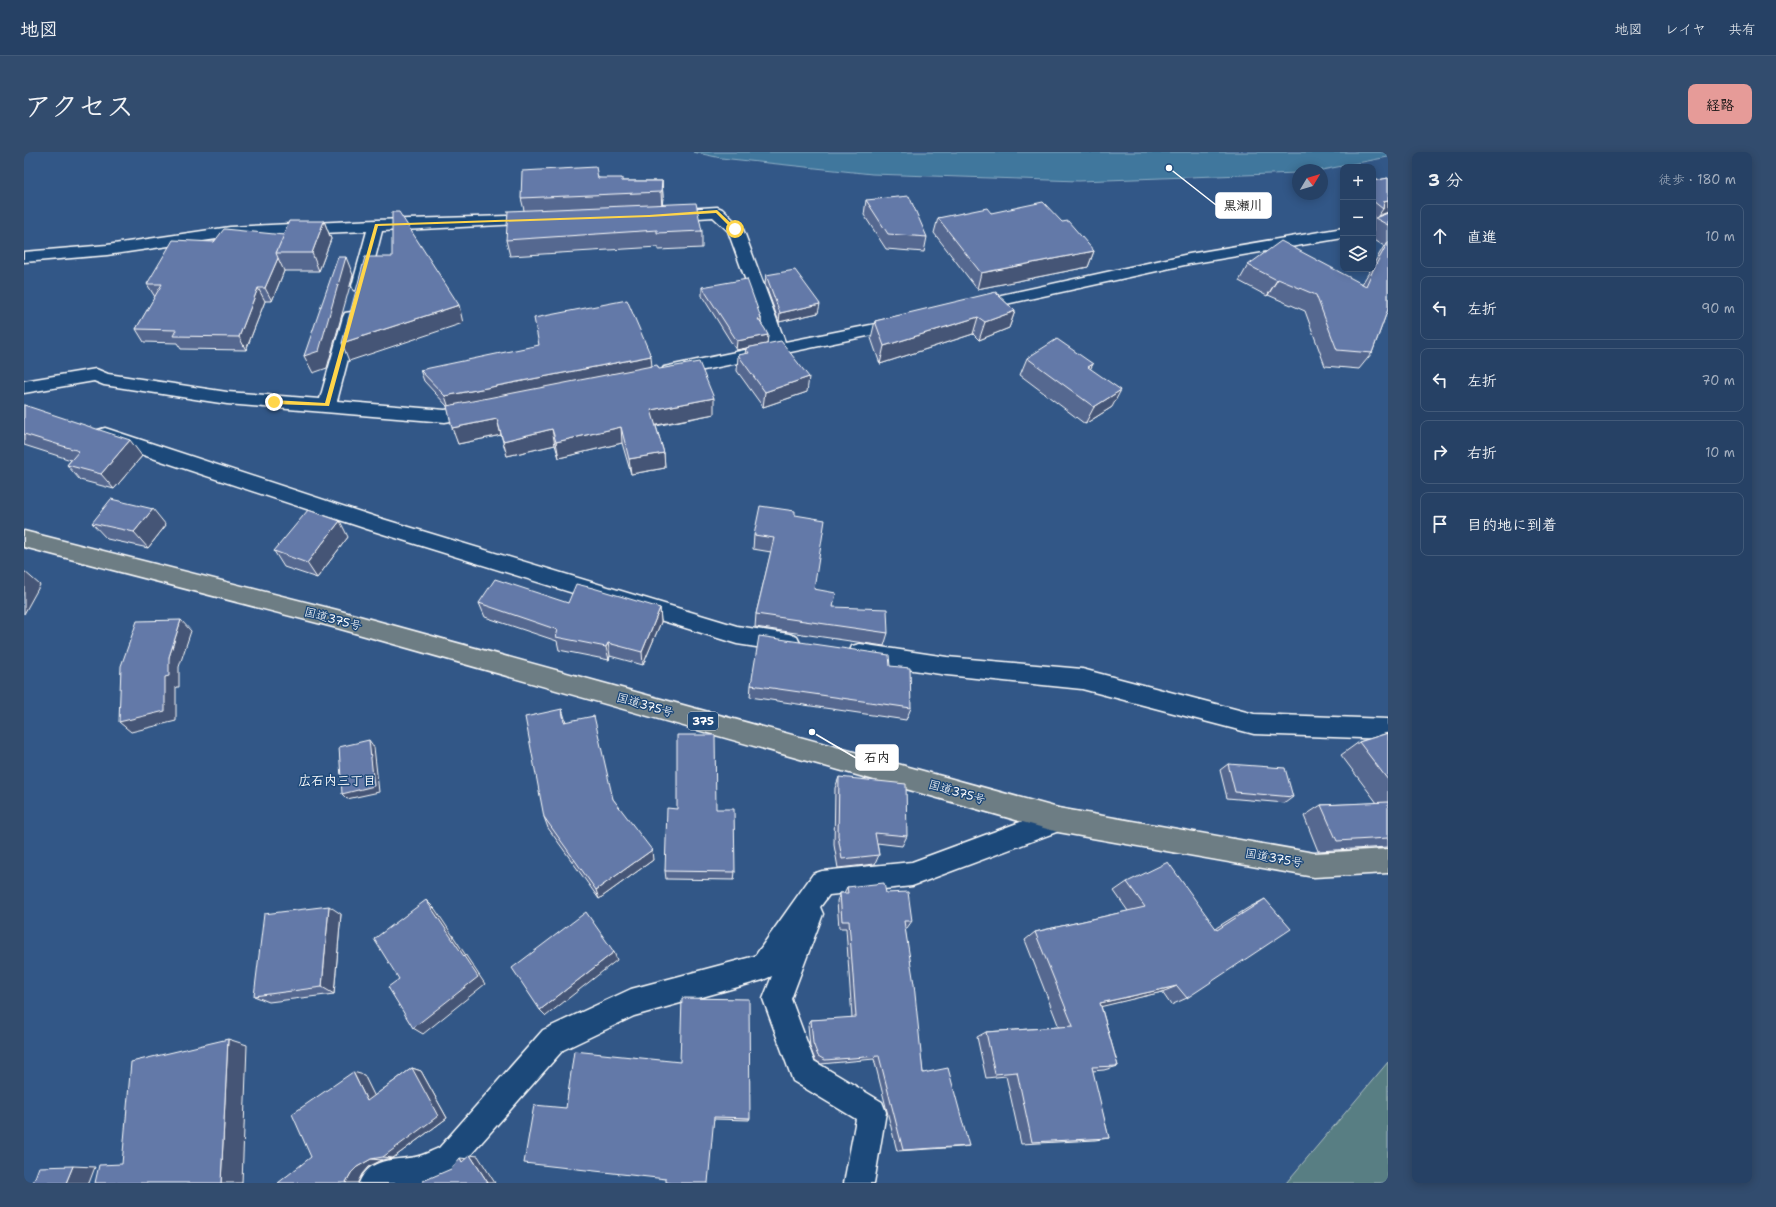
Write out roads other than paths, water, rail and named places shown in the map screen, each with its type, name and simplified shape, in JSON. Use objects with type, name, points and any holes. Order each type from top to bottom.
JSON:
[{"type":"highway","name":"国道375号","points":[[24,540],[337,619],[1058,820],[1314,865],[1388,861]]},
{"type":"street","points":[[657,216],[717,212],[735,229],[779,349]]},
{"type":"street","points":[[24,257],[107,250],[230,232],[548,219]]},
{"type":"street","points":[[327,405],[376,225]]},
{"type":"street","points":[[958,310],[1189,258],[1340,233]]},
{"type":"street","points":[[655,374],[916,320]]},
{"type":"street","points":[[24,387],[96,376],[104,379],[227,398],[327,405],[445,416],[493,407]]},
{"type":"street","points":[[84,428],[374,524],[737,635],[807,645]]},
{"type":"street","points":[[838,650],[947,666],[1082,679],[1254,724],[1388,729]]},
{"type":"street","points":[[374,1183],[386,1174],[418,1172],[449,1158],[553,1040],[631,1003],[763,967],[822,883],[912,874],[1058,820]]},
{"type":"street","points":[[822,883],[777,999],[803,1071],[872,1112],[859,1183]]},
{"type":"water","points":[[693,152],[1388,152],[1388,157],[1352,164],[1340,164],[1340,166],[1328,169],[1328,164],[1292,164],[1292,173],[1079,181],[872,174],[721,158]]},
{"type":"place","name":"黒瀬川","points":[[1169,168]]},
{"type":"place","name":"石内","points":[[812,732]]},
{"type":"district","name":"広石内三丁目","points":[[337,780]]}]
